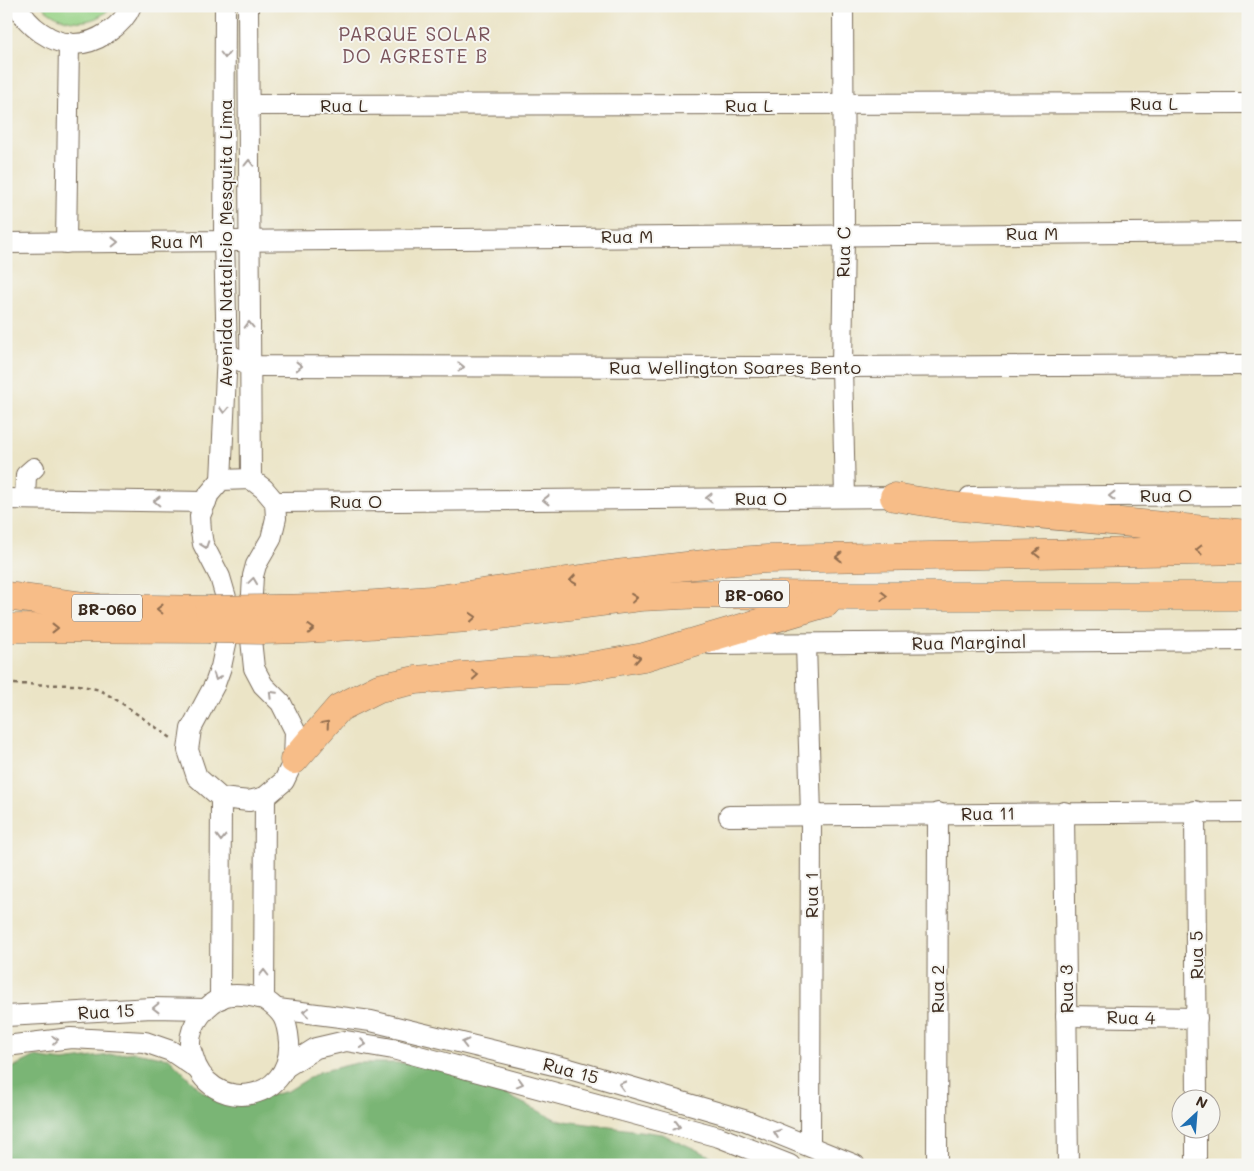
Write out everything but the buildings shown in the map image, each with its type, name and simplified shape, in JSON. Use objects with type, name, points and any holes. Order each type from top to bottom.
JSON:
[{"type":"highway","points":[[894,497],[951,506],[1248,534]]},
{"type":"highway","name":"BR-060","points":[[264,619],[321,608],[431,600],[616,574],[722,562],[767,559],[1248,550]]},
{"type":"highway","name":"BR-060","points":[[6,628],[208,619],[264,619],[324,628],[492,616],[640,597],[704,594],[1248,596]]},
{"type":"highway","name":"BR-060","points":[[6,596],[208,619]]},
{"type":"highway","points":[[294,760],[340,708],[379,688],[416,680],[509,672],[567,670],[644,657],[851,596]]},
{"type":"street","points":[[18,6],[29,23],[44,34],[75,44],[99,37],[116,27],[131,6]]},
{"type":"street","name":"Avenida Natalicio Mesquita Lima","points":[[221,480],[227,353],[224,267],[225,6]]},
{"type":"street","name":"Avenida Natalicio Mesquita Lima","points":[[248,6],[251,479]]},
{"type":"street","name":"Rua C","points":[[843,6],[844,234],[842,367],[845,497]]},
{"type":"street","points":[[66,243],[69,43]]},
{"type":"street","name":"Rua L","points":[[250,105],[1248,103]]},
{"type":"street","name":"Rua M","points":[[6,243],[248,239],[1248,232]]},
{"type":"street","points":[[224,267],[249,265]]},
{"type":"street","name":"Rua Wellington Soares Bento","points":[[227,353],[250,366],[842,367],[1248,365]]},
{"type":"street","points":[[30,471],[15,499],[206,502]]},
{"type":"street","points":[[251,479],[264,489],[275,502],[276,518],[271,539],[256,564],[253,576],[250,630],[254,668],[263,685],[281,703],[295,731],[294,760],[284,781],[265,797],[250,801],[221,798],[197,777],[188,750],[191,729],[215,684],[221,667],[229,630],[228,608],[220,577],[203,544],[200,516],[210,494],[221,480],[251,479]]},
{"type":"street","name":"Rua O","points":[[275,502],[1248,495]]},
{"type":"street","name":"Rua Marginal","points":[[690,644],[1248,640]]},
{"type":"street","name":"Rua 1","points":[[806,644],[812,815],[810,1146]]},
{"type":"street","points":[[265,797],[271,1004]]},
{"type":"street","points":[[212,1004],[221,798]]},
{"type":"street","name":"Rua 5","points":[[1195,811],[1196,1088]]},
{"type":"street","name":"Rua 3","points":[[1064,812],[1068,1165]]},
{"type":"street","name":"Rua 11","points":[[729,816],[1248,812]]},
{"type":"street","name":"Rua 2","points":[[937,1165],[938,814]]},
{"type":"street","points":[[242,995],[271,1004],[288,1025],[289,1050],[286,1067],[274,1083],[261,1092],[242,1096],[216,1089],[204,1080],[196,1068],[190,1044],[195,1022],[212,1004],[228,996],[242,995]]},
{"type":"street","name":"Rua 15","points":[[6,1016],[212,1004]]},
{"type":"street","name":"Rua 15","points":[[271,1004],[371,1021],[566,1068],[744,1120],[855,1165]]},
{"type":"street","name":"Rua 4","points":[[1066,1016],[1197,1018]]},
{"type":"street","name":"Rua 15","points":[[6,1046],[71,1038],[145,1042],[171,1051],[196,1068]]},
{"type":"street","name":"Rua 15","points":[[286,1067],[316,1048],[346,1041],[393,1048],[719,1138],[790,1165]]},
{"type":"street","points":[[1196,1138],[1196,1165]]},
{"type":"path","points":[[6,684],[79,684],[100,690],[188,750]]},
{"type":"green space","points":[[42,6],[112,6],[96,18],[87,21],[77,21],[58,17]]},
{"type":"green space","points":[[134,1052],[169,1058],[204,1093],[242,1102],[288,1091],[319,1072],[357,1063],[420,1063],[456,1070],[557,1120],[662,1134],[730,1165],[6,1165],[6,1071],[34,1057],[63,1061]]},
{"type":"district","name":"PARQUE SOLAR DO AGRESTE B","points":[[415,44]]}]
